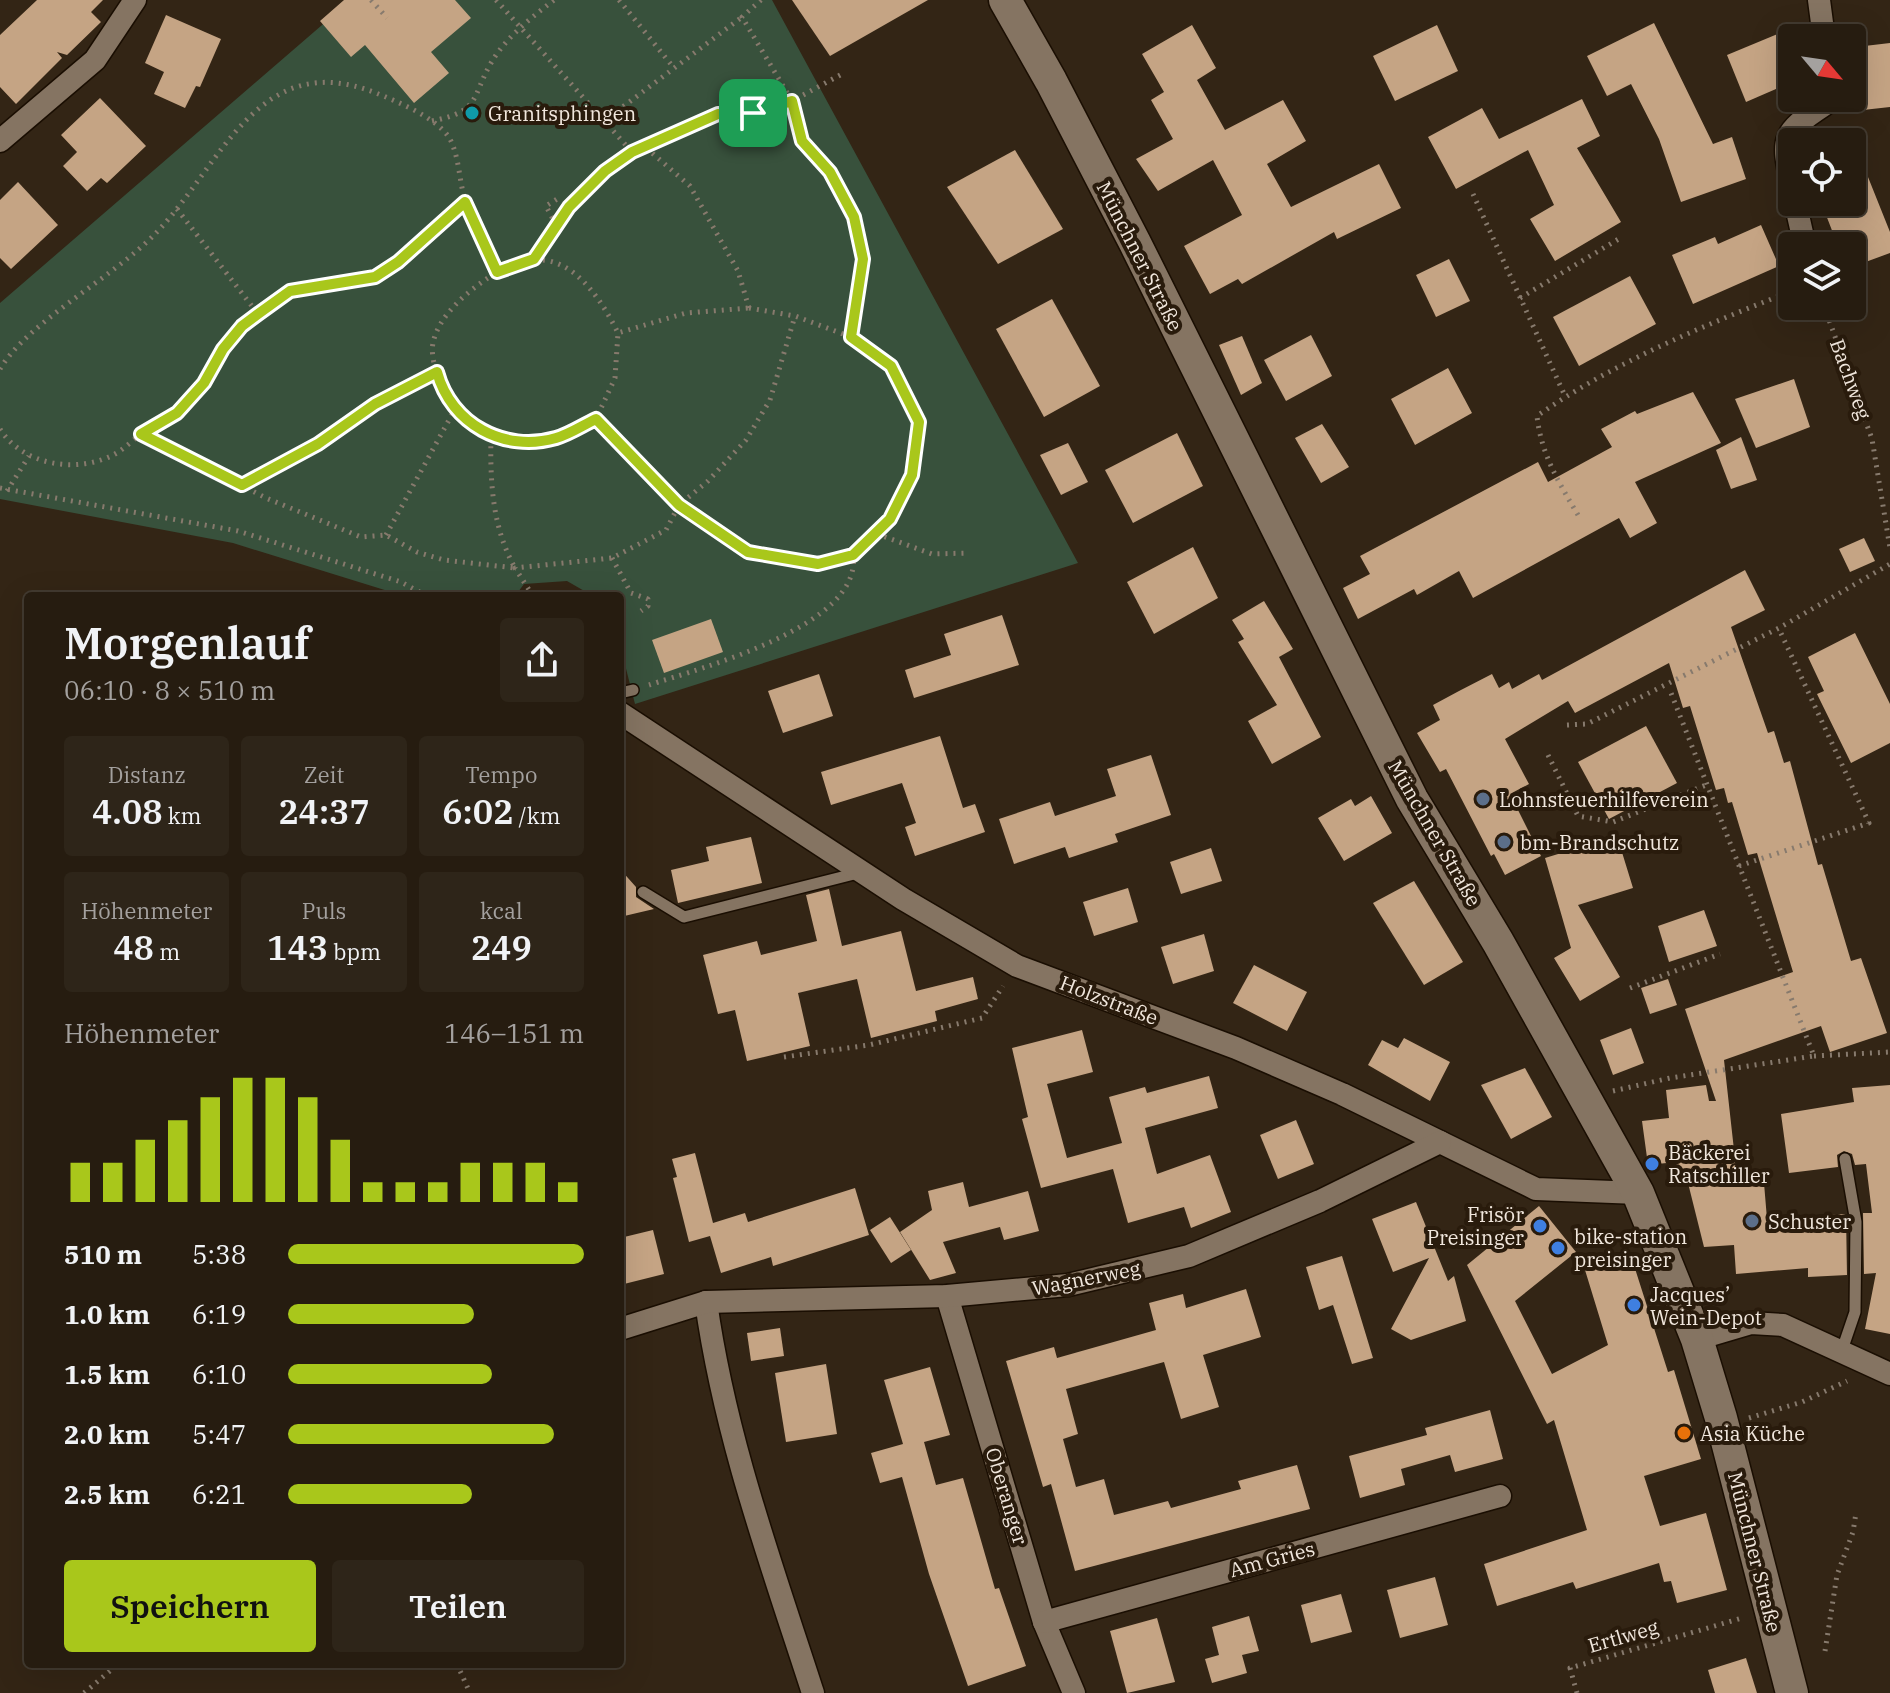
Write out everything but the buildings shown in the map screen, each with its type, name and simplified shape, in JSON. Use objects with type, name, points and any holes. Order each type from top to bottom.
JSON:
[{"type":"main road","name":"Münchner Straße","points":[[1005,0],[1135,243],[1412,799],[1638,1193],[1697,1339],[1724,1429],[1792,1693]]},
{"type":"street","points":[[0,141],[95,60],[135,0]]},
{"type":"street","points":[[1819,0],[1822,24]]},
{"type":"street","points":[[1792,128],[1813,112]]},
{"type":"street","name":"Holzstraße","points":[[624,716],[974,944],[1017,966],[1236,1048],[1536,1189],[1638,1193]]},
{"type":"street","name":"Wagnerweg","points":[[624,1328],[706,1302],[947,1296],[1068,1285],[1189,1256],[1320,1201],[1440,1142]]},
{"type":"street","name":"Oberanger","points":[[947,1296],[1044,1622],[1074,1693]]},
{"type":"street","points":[[706,1302],[714,1363],[736,1457],[813,1693]]},
{"type":"street","points":[[1697,1339],[1751,1323],[1783,1325],[1882,1371]]},
{"type":"street","name":"Am Gries","points":[[1044,1622],[1500,1496]]},
{"type":"lane","points":[[624,692],[633,690]]},
{"type":"lane","points":[[643,892],[684,917],[863,872]]},
{"type":"lane","points":[[1841,1353],[1855,1312],[1856,1222],[1845,1159]]},
{"type":"path","points":[[371,0],[387,18]]},
{"type":"path","points":[[496,0],[632,152]]},
{"type":"path","points":[[431,122],[458,115],[476,99],[490,64],[519,28],[554,0]]},
{"type":"path","points":[[619,0],[674,68]]},
{"type":"path","points":[[604,121],[761,0]]},
{"type":"path","points":[[742,17],[792,101],[802,141],[830,172],[854,217],[863,259],[851,337]]},
{"type":"path","points":[[534,259],[569,207],[605,171],[632,152],[718,114],[753,113],[792,101],[842,74]]},
{"type":"path","points":[[0,369],[20,344],[135,254],[177,209],[258,107],[267,99],[307,82],[358,86],[431,122],[450,139],[465,202],[497,272]]},
{"type":"path","points":[[644,146],[690,186],[738,271],[749,308]]},
{"type":"path","points":[[1473,194],[1565,396]]},
{"type":"path","points":[[556,226],[546,206],[557,199]]},
{"type":"path","points":[[0,429],[13,446],[29,456],[56,463],[83,464],[115,454],[177,413],[204,383],[223,349],[242,326],[258,314],[290,291],[375,277],[398,262],[465,202]]},
{"type":"path","points":[[177,209],[258,314]]},
{"type":"path","points":[[1520,298],[1622,237]]},
{"type":"path","points":[[534,259],[573,270],[602,303],[618,333],[615,378],[596,419],[557,438],[506,441],[478,430],[455,409],[437,372],[433,343],[471,288],[497,272],[534,259]]},
{"type":"path","points":[[1578,515],[1556,479],[1540,441],[1537,416],[1565,396],[1712,323],[1778,297]]},
{"type":"path","points":[[596,419],[679,505],[748,552],[818,564],[853,555],[890,519],[912,475],[919,422],[891,366],[851,337],[795,316],[749,308],[686,313],[618,333]]},
{"type":"path","points":[[141,434],[242,485],[361,537],[386,535],[417,552],[444,560],[515,568],[612,558],[666,530],[679,505],[708,481],[746,440],[770,400],[795,316]]},
{"type":"path","name":"Bachweg","points":[[1829,320],[1872,439],[1890,548]]},
{"type":"path","points":[[242,485],[318,444],[375,404],[437,372]]},
{"type":"path","points":[[386,535],[455,409]]},
{"type":"path","points":[[491,435],[493,493],[500,541],[530,592]]},
{"type":"path","points":[[7,491],[29,456]]},
{"type":"path","points":[[0,488],[238,531],[401,582],[420,592]]},
{"type":"path","points":[[877,534],[932,554],[969,553]]},
{"type":"path","points":[[633,690],[770,642],[827,611],[845,590],[855,567],[853,555]]},
{"type":"path","points":[[612,558],[631,593],[648,599],[648,606],[641,611]]},
{"type":"path","points":[[1567,725],[1587,724],[1779,628],[1890,564]]},
{"type":"path","points":[[1739,866],[1869,823],[1779,628]]},
{"type":"path","points":[[1671,693],[1814,1056]]},
{"type":"path","points":[[1548,755],[1578,816],[1613,822],[1706,785]]},
{"type":"path","points":[[1630,988],[1720,954]]},
{"type":"path","points":[[784,1057],[869,1045],[982,1018],[1017,966]]},
{"type":"path","points":[[1585,1097],[1670,1078],[1814,1056],[1890,1052]]},
{"type":"path","points":[[1724,1429],[1882,1371]]},
{"type":"path","points":[[1825,1651],[1837,1575],[1856,1513]]},
{"type":"path","name":"Ertlweg","points":[[1577,1693],[1570,1668],[1710,1627]]},
{"type":"path","points":[[84,1693],[113,1668]]},
{"type":"path","points":[[459,1668],[470,1693]]},
{"type":"green space","points":[[351,0],[772,0],[1078,563],[635,704],[624,661],[624,592],[586,592],[567,581],[524,584],[518,592],[391,592],[233,543],[0,499],[0,303]]},
{"type":"place","name":"Granitsphingen","points":[[472,113]]},
{"type":"place","name":"Lohnsteuerhilfeverein","points":[[1483,799]]},
{"type":"place","name":"bm-Brandschutz","points":[[1504,842]]},
{"type":"place","name":"Bäckerei Ratschiller","points":[[1652,1164]]},
{"type":"place","name":"Schuster","points":[[1752,1221]]},
{"type":"place","name":"Frisör Preisinger","points":[[1540,1226]]},
{"type":"place","name":"bike-station preisinger","points":[[1558,1248]]},
{"type":"place","name":"Jacques’ Wein-Depot","points":[[1634,1305]]},
{"type":"place","name":"Asia Küche","points":[[1684,1433]]},
{"type":"route","points":[[792,101],[802,141],[830,172],[854,217],[863,259],[851,337],[891,366],[919,422],[912,475],[890,519],[853,555],[818,564],[748,552],[679,505],[596,419],[557,438],[506,441],[478,430],[455,409],[437,372],[375,404],[318,444],[242,485],[141,434],[177,413],[204,383],[223,349],[242,326],[290,291],[375,277],[398,262],[465,202],[497,272],[534,259],[569,207],[605,171],[632,152],[718,114],[753,113],[792,101]]}]
